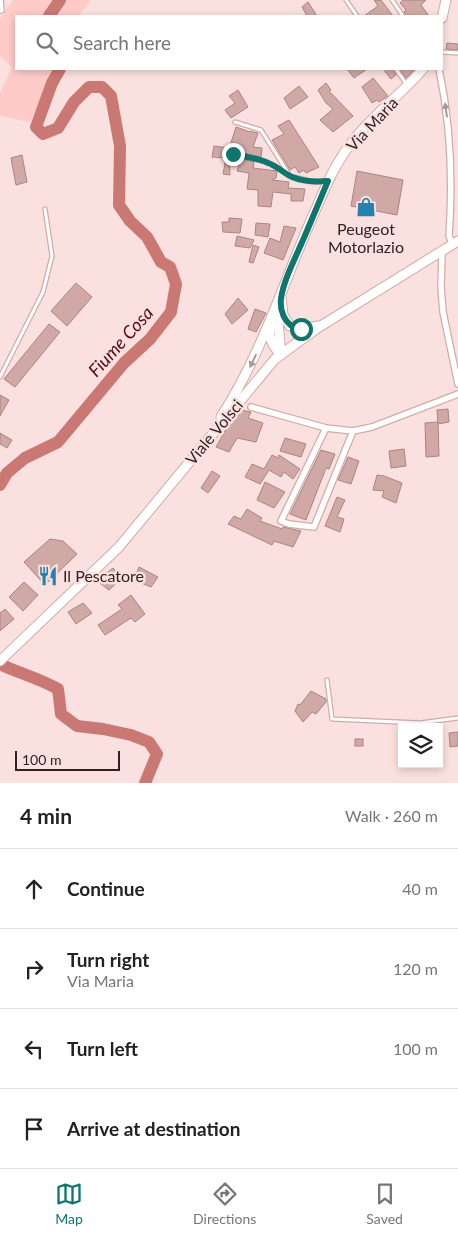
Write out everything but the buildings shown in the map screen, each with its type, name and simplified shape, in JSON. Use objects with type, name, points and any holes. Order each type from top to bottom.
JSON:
[{"type":"street","points":[[0,0],[1,10]]},
{"type":"street","points":[[443,15],[446,0]]},
{"type":"street","name":"Via Maria","points":[[281,294],[328,181],[347,148],[421,70]]},
{"type":"street","points":[[439,70],[450,143],[449,236],[455,243]]},
{"type":"street","name":"Viale Volsci","points":[[0,661],[120,547],[275,360],[322,325],[455,243]]},
{"type":"street","points":[[442,252],[441,287],[443,312],[458,384]]},
{"type":"street","points":[[208,439],[244,378],[281,294]]},
{"type":"street","points":[[281,294],[283,315],[290,326],[301,329],[322,325]]},
{"type":"street","points":[[281,294],[278,320],[281,355]]},
{"type":"street","points":[[272,316],[270,338],[272,346],[281,355]]},
{"type":"street","points":[[251,407],[326,428],[353,431],[372,427],[458,394]]},
{"type":"street","points":[[326,428],[281,521],[289,524],[314,527],[353,431]]},
{"type":"lane","points":[[346,0],[356,15]]},
{"type":"lane","points":[[392,0],[403,15]]},
{"type":"lane","points":[[443,52],[458,53]]},
{"type":"lane","points":[[397,70],[408,86]]},
{"type":"lane","points":[[235,122],[261,130],[287,173]]},
{"type":"lane","points":[[233,154],[267,162],[290,176],[302,180],[328,181]]},
{"type":"lane","points":[[0,377],[45,283],[52,256],[45,209]]},
{"type":"lane","points":[[327,680],[332,719],[420,723],[458,718]]},
{"type":"shaded area","points":[[13,0],[91,0],[80,15],[15,15],[15,70],[55,70],[30,122],[0,116],[0,94],[12,67],[0,56],[0,19]]},
{"type":"waterway","points":[[50,15],[60,0]]},
{"type":"waterway","name":"Fiume Cosa","points":[[0,485],[7,473],[25,458],[58,442],[124,363],[150,339],[171,312],[176,284],[170,267],[161,262],[147,237],[130,221],[119,205],[120,146],[111,96],[102,87],[89,87],[74,102],[58,128],[43,134],[36,127],[52,83],[59,70]]},
{"type":"waterway","points":[[4,666],[58,689],[61,714],[77,726],[131,735],[149,742],[157,754],[145,783]]},
{"type":"place","name":"Peugeot Motorlazio","points":[[366,207]]},
{"type":"place","name":"Il Pescatore","points":[[48,576]]},
{"type":"route","points":[[233,154],[267,162],[290,176],[302,180],[328,181],[281,294],[283,315],[286,322],[290,326],[301,329]]}]
